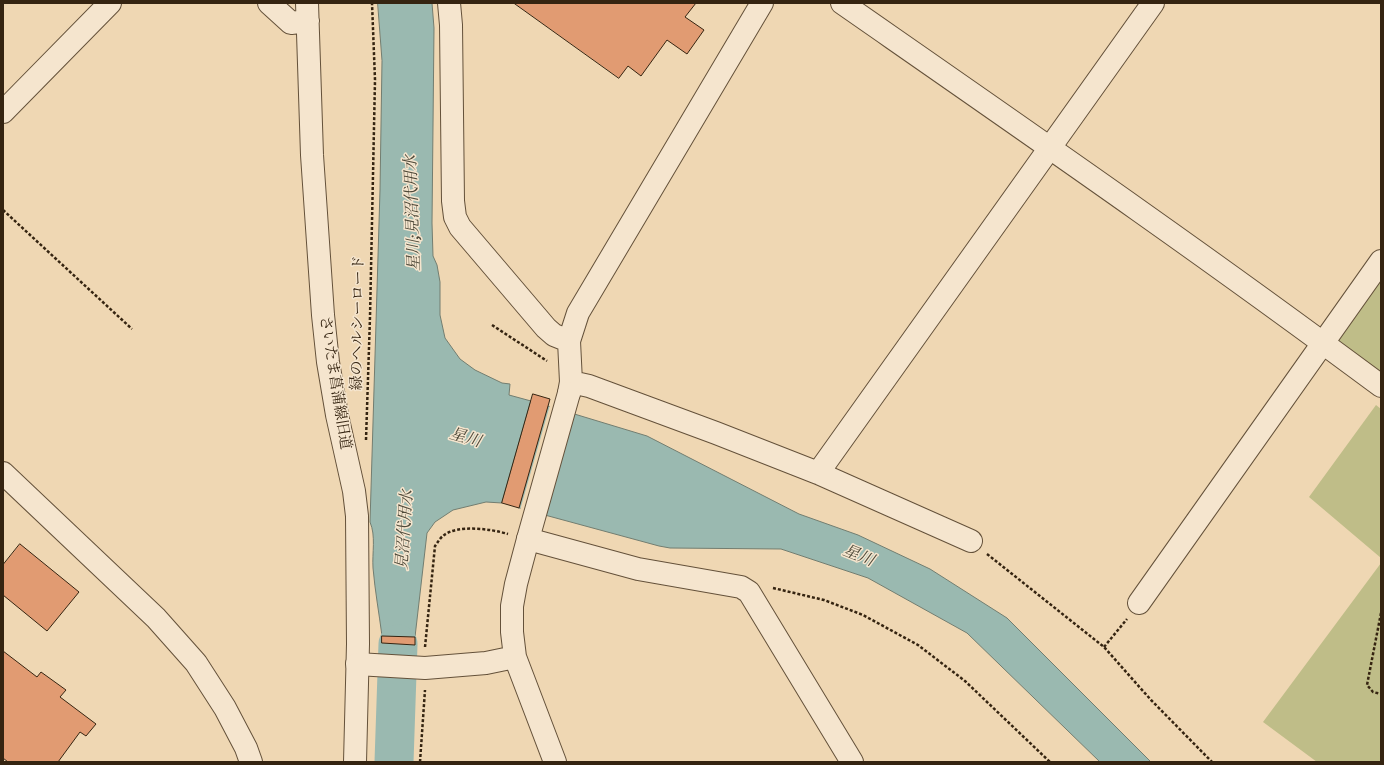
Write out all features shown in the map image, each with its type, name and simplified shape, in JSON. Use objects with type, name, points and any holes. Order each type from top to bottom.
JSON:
[{"type":"street","points":[[3,112],[110,3]]},
{"type":"street","points":[[269,3],[291,23],[308,12]]},
{"type":"street","points":[[449,3],[451,25],[452,201],[456,217],[460,227],[546,328],[554,335],[569,341]]},
{"type":"street","points":[[555,762],[515,657],[512,632],[512,606],[516,584],[520,537],[534,516],[570,388],[569,341],[578,313],[762,3]]},
{"type":"street","points":[[842,3],[1050,148],[1323,342],[1381,386]]},
{"type":"street","points":[[818,473],[1153,3]]},
{"type":"street","name":"さいたま菖蒲線旧道","points":[[308,12],[312,155],[323,315],[328,362],[337,415],[354,491],[368,664],[355,762]]},
{"type":"street","points":[[1139,603],[1381,261]]},
{"type":"street","points":[[570,388],[589,386],[716,433],[818,473],[971,541]]},
{"type":"street","points":[[3,473],[156,618],[196,663],[225,708],[246,748],[250,762]]},
{"type":"street","points":[[520,537],[638,569],[742,587],[749,592],[852,762]]},
{"type":"street","points":[[368,664],[420,660],[425,668],[486,663],[515,657]]},
{"type":"path","name":"緑のヘルシーロード","points":[[366,442],[371,310],[375,80],[372,3]]},
{"type":"path","points":[[3,210],[132,328]]},
{"type":"path","points":[[492,325],[553,365]]},
{"type":"path","points":[[420,660],[435,546],[444,535],[452,531],[466,528],[483,529],[520,537]]},
{"type":"path","points":[[971,541],[1104,647],[1151,700],[1212,762]]},
{"type":"path","points":[[749,592],[774,588],[824,600],[884,625],[918,645],[965,681],[1050,762]]},
{"type":"path","points":[[1104,647],[1139,603]]},
{"type":"path","points":[[1381,612],[1367,685],[1373,692],[1381,694]]},
{"type":"path","points":[[420,762],[425,688]]},
{"type":"shaded area","points":[[1381,273],[1381,374],[1339,344],[1337,334]]},
{"type":"shaded area","points":[[1376,405],[1381,409],[1381,558],[1309,497]]},
{"type":"shaded area","points":[[1381,563],[1381,762],[1317,762],[1263,722]]},
{"type":"water","points":[[378,3],[432,3],[434,28],[433,256],[437,265],[440,282],[440,315],[445,338],[460,359],[475,370],[502,383],[510,384],[509,395],[531,401],[502,503],[486,502],[453,510],[435,522],[427,533],[415,637],[382,636],[374,577],[373,533],[370,522],[380,190],[382,61]]},
{"type":"water","name":"星川","points":[[548,406],[647,436],[799,514],[858,535],[930,569],[1007,618],[1151,762],[1100,762],[967,633],[868,578],[781,549],[670,548],[519,508]]},
{"type":"pier","points":[[550,405],[575,412],[544,517],[520,510]]},
{"type":"building","points":[[514,3],[696,3],[685,17],[704,30],[687,54],[667,40],[641,76],[628,66],[619,78]]},
{"type":"building","points":[[533,394],[550,399],[519,508],[502,503]]},
{"type":"building","points":[[20,544],[79,592],[47,631],[3,595],[3,565]]},
{"type":"building","points":[[382,636],[415,637],[415,645],[382,643]]},
{"type":"building","points":[[3,651],[37,677],[41,672],[66,690],[60,697],[96,724],[86,736],[80,732],[58,762],[8,762],[3,758]]},
{"type":"waterway","name":"見沼代用水","points":[[394,762],[398,644]]},
{"type":"water label","name":"星川;見沼代用水","points":[[414,213]]}]
